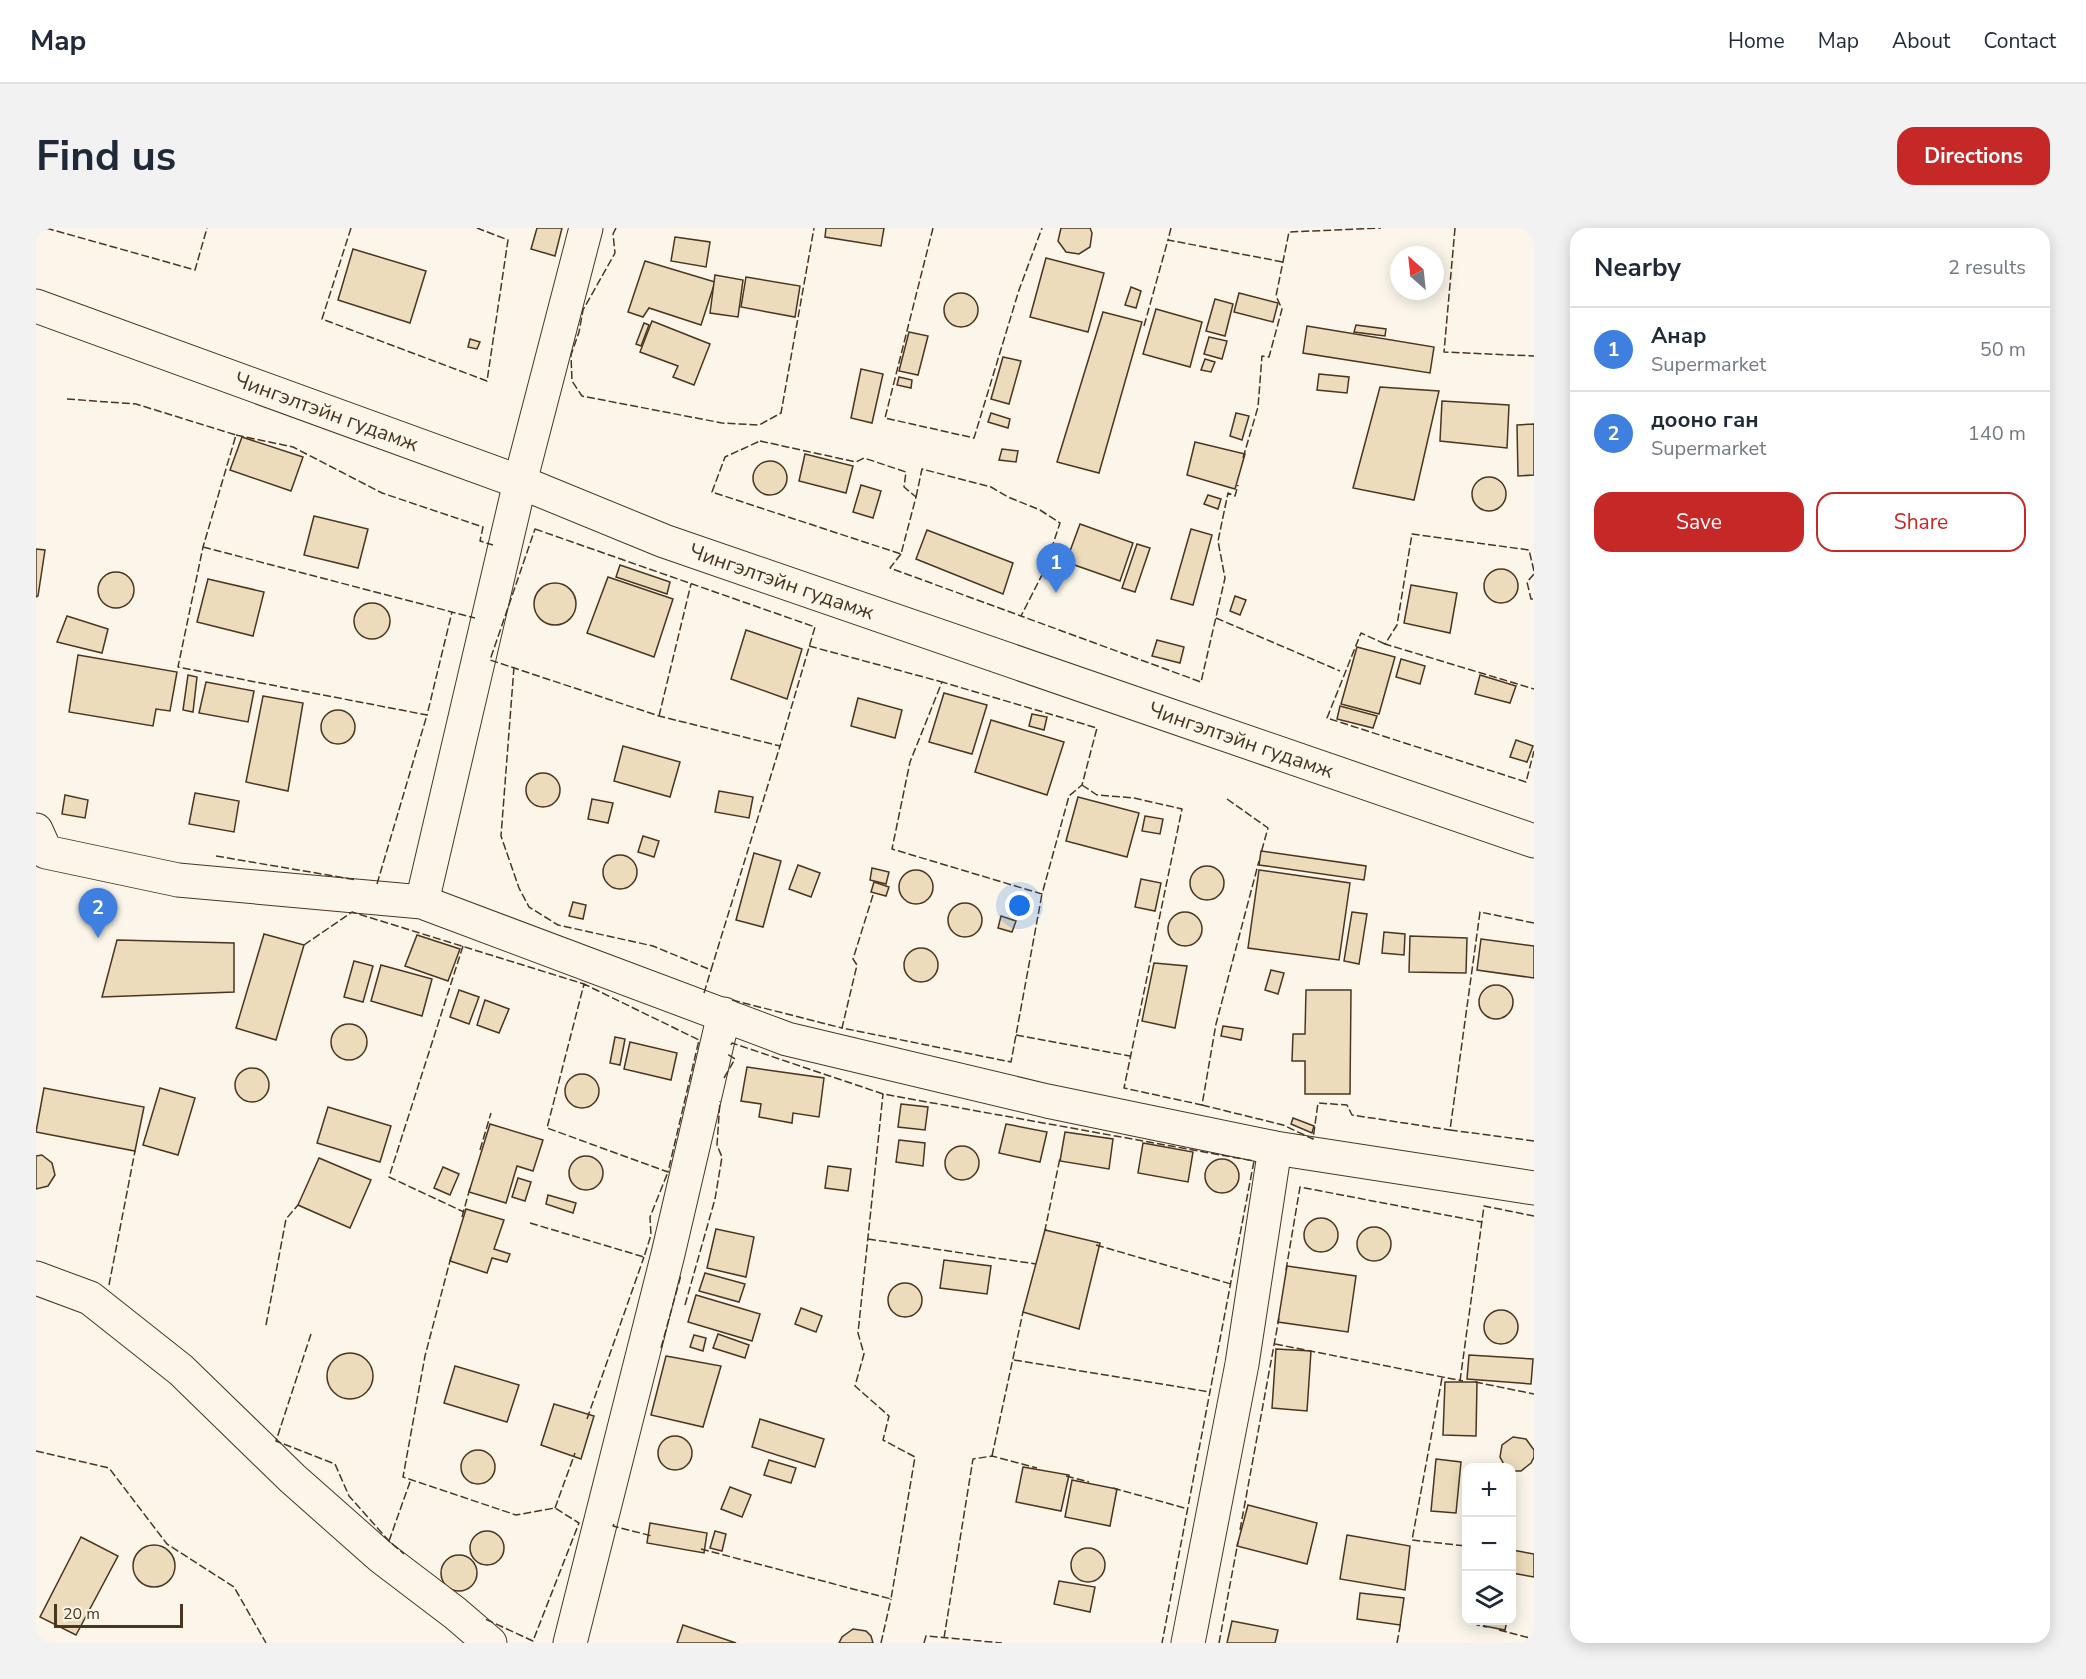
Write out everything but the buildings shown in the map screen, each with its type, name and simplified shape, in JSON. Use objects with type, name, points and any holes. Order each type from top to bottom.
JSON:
[{"type":"street","points":[[422,902],[520,482],[586,228]]},
{"type":"street","name":"Чингэлтэйн гудамж","points":[[36,306],[520,482],[664,541],[1534,841]]},
{"type":"street","points":[[36,830],[46,852],[178,880],[422,902],[787,1039],[1047,1101],[1275,1148],[1534,1188]]},
{"type":"street","points":[[570,1643],[668,1254],[724,1014]]},
{"type":"street","points":[[1188,1643],[1242,1364],[1275,1148]]},
{"type":"street","points":[[36,1278],[90,1298],[181,1370],[292,1478],[380,1556],[455,1613],[490,1643]]},
{"type":"fence","points":[[46,228],[195,270],[207,228]]},
{"type":"fence","points":[[351,228],[322,319],[487,381],[508,240],[477,228]]},
{"type":"fence","points":[[616,228],[613,234],[615,253],[583,310],[579,332],[571,355],[572,381],[582,396],[722,423],[759,425],[781,413],[814,228]]},
{"type":"fence","points":[[933,228],[885,418],[974,438],[1019,290],[1042,228]]},
{"type":"fence","points":[[1171,228],[1168,240],[1283,262]]},
{"type":"fence","points":[[1243,458],[1258,407],[1262,356],[1269,357],[1282,309],[1276,296],[1289,232],[1381,228]]},
{"type":"fence","points":[[1455,228],[1444,352],[1534,356]]},
{"type":"fence","points":[[1144,326],[1168,240]]},
{"type":"fence","points":[[67,399],[136,404],[236,435],[203,547],[178,667],[427,715],[452,612]]},
{"type":"fence","points":[[236,435],[293,447],[382,493],[483,527],[480,541],[493,545]]},
{"type":"fence","points":[[760,441],[856,462],[864,458],[906,472],[904,487],[916,497],[901,554],[712,492],[725,457],[760,441]]},
{"type":"fence","points":[[916,497],[922,469],[991,487],[1008,497],[1040,510],[1060,523],[1044,571],[1021,616],[1201,682],[1225,578],[1218,541],[1228,493],[1235,496],[1238,485]]},
{"type":"fence","points":[[535,529],[815,627],[780,746],[659,716],[490,660],[535,529]]},
{"type":"fence","points":[[1534,571],[1529,550],[1412,534],[1397,625],[1385,644],[1534,689]]},
{"type":"fence","points":[[203,547],[475,618]]},
{"type":"fence","points":[[901,554],[890,568],[1021,616]]},
{"type":"fence","points":[[1534,574],[1527,582],[1531,599],[1534,599]]},
{"type":"fence","points":[[659,716],[691,584]]},
{"type":"fence","points":[[1216,618],[1340,671]]},
{"type":"fence","points":[[1385,644],[1361,633],[1327,718],[1526,782],[1534,751]]},
{"type":"fence","points":[[809,646],[942,682],[910,762],[892,849],[1042,894],[1069,796],[1082,785],[1097,728],[942,682]]},
{"type":"fence","points":[[514,667],[501,836],[519,888],[529,907],[558,925],[653,946],[711,970],[780,746]]},
{"type":"fence","points":[[377,884],[427,715]]},
{"type":"fence","points":[[1082,785],[1097,795],[1134,798],[1182,809],[1124,1088],[1202,1105],[1216,1024],[1259,861]]},
{"type":"fence","points":[[1227,799],[1268,828],[1261,853]]},
{"type":"fence","points":[[216,856],[357,880]]},
{"type":"fence","points":[[873,895],[853,959],[857,965],[842,1028],[1011,1062],[1042,894]]},
{"type":"fence","points":[[304,945],[352,912],[584,984],[547,1128],[668,1172],[699,1040],[584,984]]},
{"type":"fence","points":[[1534,923],[1480,912],[1450,1130],[1534,1141]]},
{"type":"fence","points":[[463,946],[389,1177],[464,1212]]},
{"type":"fence","points":[[704,993],[711,970]]},
{"type":"fence","points":[[732,1000],[842,1028]]},
{"type":"fence","points":[[1016,1035],[1130,1056]]},
{"type":"fence","points":[[731,1045],[732,1043],[883,1094],[1254,1161],[1162,1643]]},
{"type":"fence","points":[[724,1078],[735,1059],[727,1054]]},
{"type":"fence","points":[[701,1549],[891,1599],[915,1457],[883,1440],[889,1416],[855,1386],[864,1354],[858,1333],[883,1094]]},
{"type":"fence","points":[[685,1305],[715,1199],[722,1157],[717,1145],[720,1101]]},
{"type":"fence","points":[[1202,1105],[1283,1125],[1313,1139],[1318,1103],[1347,1105],[1352,1115],[1450,1130]]},
{"type":"fence","points":[[480,1150],[491,1113]]},
{"type":"fence","points":[[109,1285],[135,1151]]},
{"type":"fence","points":[[1047,1230],[1045,1230],[1060,1158]]},
{"type":"fence","points":[[530,1223],[644,1257],[651,1235],[650,1217],[668,1172]]},
{"type":"fence","points":[[1286,1270],[1300,1187],[1482,1222]]},
{"type":"fence","points":[[462,1217],[470,1188]]},
{"type":"fence","points":[[266,1325],[286,1219],[298,1205]]},
{"type":"fence","points":[[1460,1381],[1484,1206],[1534,1216]]},
{"type":"fence","points":[[868,1239],[1036,1264]]},
{"type":"fence","points":[[1096,1245],[1231,1284]]},
{"type":"fence","points":[[451,1257],[425,1356],[403,1477],[516,1515],[555,1508],[579,1523],[533,1641],[483,1618]]},
{"type":"fence","points":[[587,1419],[644,1257]]},
{"type":"fence","points":[[661,1348],[681,1275]]},
{"type":"fence","points":[[992,1456],[1023,1312]]},
{"type":"fence","points":[[1240,1530],[1279,1318]]},
{"type":"fence","points":[[311,1334],[276,1441],[335,1464],[349,1496],[389,1541],[404,1554]]},
{"type":"fence","points":[[1275,1344],[1463,1381]]},
{"type":"fence","points":[[1014,1360],[1210,1392]]},
{"type":"fence","points":[[1442,1378],[1412,1540],[1462,1546]]},
{"type":"fence","points":[[1475,1382],[1534,1394]]},
{"type":"fence","points":[[36,1451],[109,1468],[167,1544],[234,1587],[266,1643]]},
{"type":"fence","points":[[555,1508],[575,1453]]},
{"type":"fence","points":[[944,1638],[973,1459],[992,1456],[1037,1468]]},
{"type":"fence","points":[[1066,1476],[1089,1482]]},
{"type":"fence","points":[[389,1541],[411,1479]]},
{"type":"fence","points":[[1113,1488],[1188,1509]]},
{"type":"fence","points":[[614,1524],[613,1526],[652,1536]]},
{"type":"fence","points":[[1219,1643],[1238,1542]]},
{"type":"fence","points":[[881,1643],[891,1599]]},
{"type":"fence","points":[[1397,1643],[1401,1621]]},
{"type":"fence","points":[[1477,1625],[1487,1627]]},
{"type":"fence","points":[[1499,1630],[1534,1639]]},
{"type":"fence","points":[[924,1643],[926,1636],[1002,1643]]},
{"type":"place","name":"Анар","points":[[1056,593]]},
{"type":"place","name":"дооно ган","points":[[98,938]]}]
